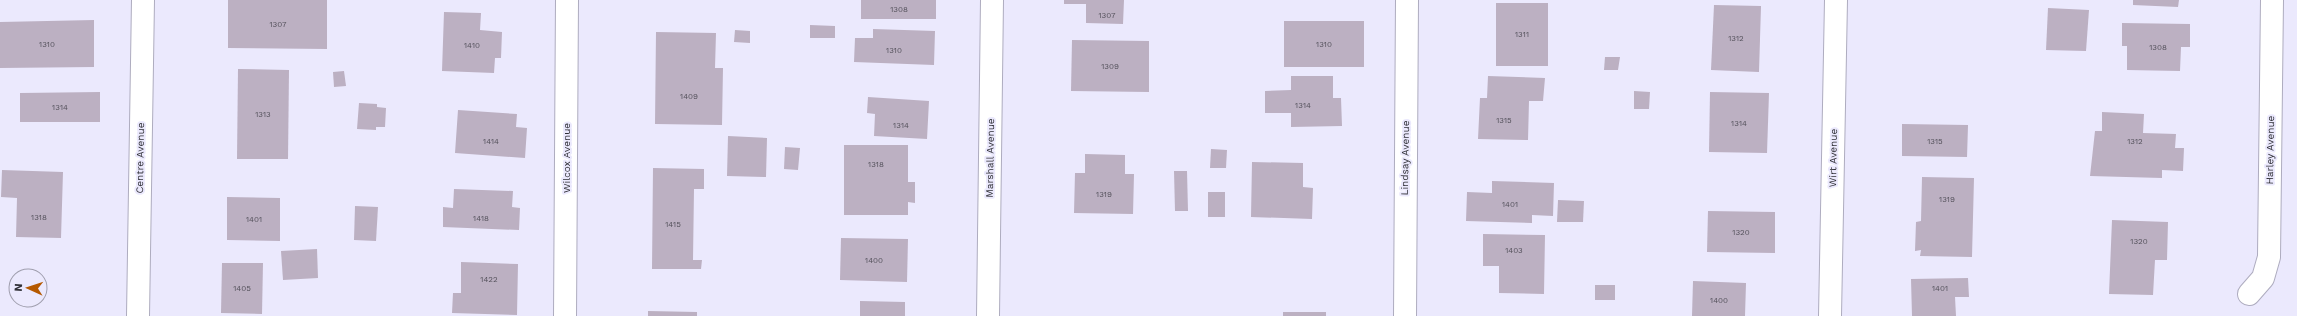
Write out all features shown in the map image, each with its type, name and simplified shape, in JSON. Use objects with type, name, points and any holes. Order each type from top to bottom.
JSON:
[{"type":"street","name":"Centre Avenue","points":[[138,316],[143,0]]},
{"type":"street","name":"Wilcox Avenue","points":[[565,316],[567,0]]},
{"type":"street","name":"Marshall Avenue","points":[[988,316],[992,0]]},
{"type":"street","name":"Lindsay Avenue","points":[[1405,316],[1407,0]]},
{"type":"street","name":"Wirt Avenue","points":[[1830,316],[1836,0]]},
{"type":"street","name":"Harley Avenue","points":[[2249,294],[2263,278],[2269,257],[2272,0]]},
{"type":"building","points":[[228,0],[327,0],[327,49],[228,48]]},
{"type":"building","points":[[861,0],[936,0],[936,19],[861,19]]},
{"type":"building","points":[[1064,0],[1124,0],[1123,24],[1086,23],[1086,4],[1064,4]]},
{"type":"building","points":[[2133,0],[2179,0],[2178,7],[2133,5]]},
{"type":"building","points":[[1496,3],[1548,3],[1548,66],[1496,66]]},
{"type":"building","points":[[1714,5],[1761,6],[1759,72],[1711,70]]},
{"type":"building","points":[[2048,8],[2089,10],[2086,51],[2046,50]]},
{"type":"building","points":[[444,12],[481,13],[480,30],[502,32],[501,58],[495,58],[494,73],[442,71]]},
{"type":"building","points":[[94,20],[94,67],[0,68],[0,22]]},
{"type":"building","points":[[1284,21],[1364,21],[1364,67],[1284,67]]},
{"type":"building","points":[[2122,23],[2190,24],[2190,47],[2181,47],[2180,71],[2127,70],[2127,46],[2122,46]]},
{"type":"building","points":[[810,25],[835,26],[835,38],[810,38]]},
{"type":"building","points":[[873,29],[935,31],[934,65],[854,62],[855,38],[873,38]]},
{"type":"building","points":[[735,30],[750,31],[750,43],[734,42]]},
{"type":"building","points":[[656,32],[716,33],[715,68],[723,68],[722,125],[655,124]]},
{"type":"building","points":[[1072,40],[1149,41],[1149,92],[1071,91]]},
{"type":"building","points":[[1605,57],[1620,57],[1618,70],[1604,70]]},
{"type":"building","points":[[238,69],[289,70],[288,159],[237,159]]},
{"type":"building","points":[[344,71],[346,86],[334,87],[333,72]]},
{"type":"building","points":[[1291,76],[1333,76],[1333,98],[1341,98],[1342,126],[1291,127],[1291,113],[1265,113],[1265,91],[1291,90]]},
{"type":"building","points":[[1488,76],[1545,78],[1543,101],[1529,101],[1528,140],[1478,139],[1480,98],[1487,98]]},
{"type":"building","points":[[1634,91],[1650,92],[1649,109],[1634,109]]},
{"type":"building","points":[[100,92],[100,122],[20,122],[20,93]]},
{"type":"building","points":[[1710,92],[1769,93],[1767,153],[1709,152]]},
{"type":"building","points":[[868,97],[929,101],[927,139],[874,136],[875,114],[867,113]]},
{"type":"building","points":[[359,103],[377,104],[377,107],[386,108],[385,127],[376,127],[376,130],[357,129]]},
{"type":"building","points":[[458,110],[517,114],[516,127],[527,128],[525,158],[455,153]]},
{"type":"building","points":[[2102,112],[2144,114],[2143,133],[2176,134],[2175,148],[2184,148],[2183,171],[2162,170],[2162,178],[2090,176],[2095,131],[2102,131]]},
{"type":"building","points":[[1902,124],[1968,125],[1967,157],[1902,156]]},
{"type":"building","points":[[728,136],[767,138],[766,177],[727,176]]},
{"type":"building","points":[[844,145],[908,145],[908,182],[915,182],[915,203],[908,202],[908,215],[844,215]]},
{"type":"building","points":[[785,147],[800,148],[798,170],[784,169]]},
{"type":"building","points":[[1211,149],[1227,150],[1226,168],[1210,168]]},
{"type":"building","points":[[1085,154],[1125,155],[1125,174],[1134,174],[1133,214],[1074,213],[1075,173],[1085,173]]},
{"type":"building","points":[[1252,162],[1303,163],[1303,187],[1313,188],[1312,219],[1251,217]]},
{"type":"building","points":[[653,168],[704,169],[704,189],[694,189],[693,260],[702,260],[701,269],[652,269]]},
{"type":"building","points":[[2,170],[63,172],[61,238],[16,237],[17,198],[1,197]]},
{"type":"building","points":[[1174,171],[1187,171],[1188,211],[1175,211]]},
{"type":"building","points":[[1922,177],[1974,178],[1972,257],[1920,256],[1921,250],[1915,251],[1916,222],[1921,221]]},
{"type":"building","points":[[1492,181],[1554,183],[1553,216],[1532,215],[1532,223],[1466,221],[1467,192],[1492,193]]},
{"type":"building","points":[[454,189],[513,191],[512,207],[520,208],[519,230],[443,227],[443,207],[453,208]]},
{"type":"building","points":[[1208,192],[1225,192],[1225,217],[1208,217]]},
{"type":"building","points":[[227,197],[280,198],[280,241],[227,240]]},
{"type":"building","points":[[1558,200],[1584,201],[1583,222],[1557,222]]},
{"type":"building","points":[[355,206],[378,207],[376,241],[354,240]]},
{"type":"building","points":[[1708,211],[1775,212],[1775,253],[1707,252]]},
{"type":"building","points":[[2112,220],[2168,222],[2167,260],[2155,260],[2153,295],[2109,294]]},
{"type":"building","points":[[1483,234],[1545,235],[1544,294],[1499,293],[1499,266],[1483,266]]},
{"type":"building","points":[[841,238],[908,239],[907,282],[840,280]]},
{"type":"building","points":[[317,249],[318,278],[283,280],[281,251]]},
{"type":"building","points":[[461,262],[518,264],[517,315],[452,313],[453,293],[461,293]]},
{"type":"building","points":[[222,263],[263,263],[262,314],[221,313]]},
{"type":"building","points":[[1968,278],[1969,297],[1955,297],[1956,316],[1912,316],[1911,279]]},
{"type":"building","points":[[1693,281],[1746,283],[1745,316],[1692,316]]},
{"type":"building","points":[[1595,285],[1615,285],[1615,300],[1595,300]]},
{"type":"building","points":[[860,301],[905,302],[905,316],[860,316]]},
{"type":"building","points":[[648,311],[697,312],[697,316],[648,316]]},
{"type":"building","points":[[1283,312],[1326,312],[1326,316],[1283,316]]}]
